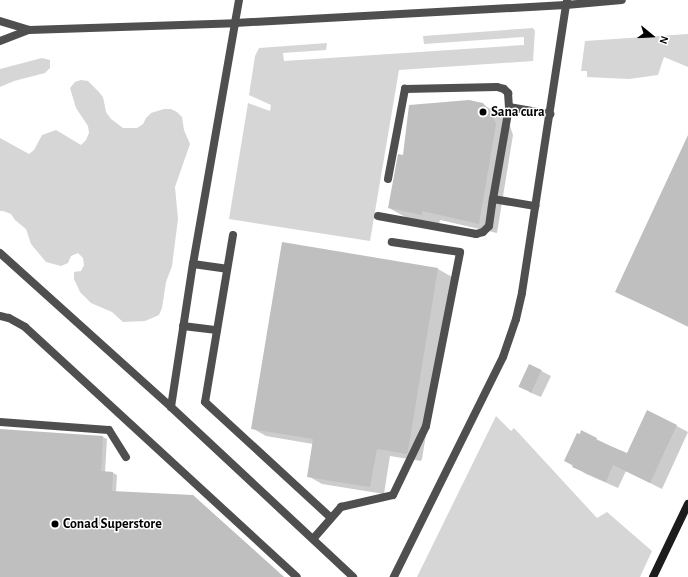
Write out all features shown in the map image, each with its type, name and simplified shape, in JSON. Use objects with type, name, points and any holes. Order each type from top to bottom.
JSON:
[{"type":"main road","points":[[653,577],[688,504]]},
{"type":"street","points":[[171,407],[193,264],[239,0]]},
{"type":"street","points":[[0,41],[29,30],[235,23],[567,2],[622,0]]},
{"type":"street","points":[[394,577],[503,357],[516,319],[522,293],[567,2]]},
{"type":"street","points":[[0,21],[29,30]]},
{"type":"street","points":[[378,216],[476,234],[483,232],[490,226],[493,199],[509,107],[508,94],[504,89],[497,87],[405,89],[388,179]]},
{"type":"street","points":[[509,107],[550,114]]},
{"type":"street","points":[[493,199],[535,206]]},
{"type":"street","points":[[233,235],[205,402],[331,518]]},
{"type":"street","points":[[313,539],[341,507],[393,495],[426,426],[460,252],[392,242]]},
{"type":"street","points":[[0,253],[171,407],[353,577]]},
{"type":"street","points":[[193,264],[227,269]]},
{"type":"street","points":[[0,316],[9,318],[25,328],[297,577]]},
{"type":"street","points":[[183,326],[217,330]]},
{"type":"street","points":[[0,422],[109,430],[126,457]]},
{"type":"shaded area","points":[[533,28],[535,31],[533,61],[399,70],[370,241],[229,219],[248,103],[270,111],[271,105],[249,95],[255,56],[259,48],[327,43],[326,50],[283,53],[284,61],[524,45],[524,37],[424,44],[423,36]]},
{"type":"shaded area","points":[[688,34],[688,67],[664,57],[658,75],[629,79],[587,77],[587,71],[581,71],[585,41]]},
{"type":"shaded area","points":[[42,58],[50,60],[50,68],[45,73],[14,81],[0,87],[0,69]]},
{"type":"shaded area","points":[[81,80],[88,81],[98,91],[103,97],[106,112],[111,119],[123,128],[137,128],[143,124],[151,113],[164,109],[171,109],[177,112],[182,117],[184,130],[190,144],[175,187],[178,219],[172,266],[166,282],[162,308],[159,315],[145,321],[123,322],[112,312],[91,303],[80,292],[74,279],[74,272],[81,271],[84,265],[83,258],[78,253],[71,256],[68,263],[61,266],[46,262],[31,244],[26,229],[15,220],[11,214],[0,211],[0,138],[29,154],[34,150],[42,135],[56,130],[81,145],[86,140],[89,133],[88,126],[76,108],[70,88],[75,82]]},
{"type":"shaded area","points":[[496,416],[511,431],[514,428],[597,518],[607,512],[652,551],[640,577],[417,577]]},
{"type":"building","points":[[469,100],[483,103],[492,114],[496,124],[479,224],[422,211],[422,215],[388,208],[398,154],[403,155],[409,105]]},
{"type":"building","points":[[688,135],[688,326],[615,292]]},
{"type":"building","points":[[282,242],[438,268],[408,451],[407,454],[377,449],[370,487],[307,477],[313,439],[251,429]]},
{"type":"building","points":[[529,364],[542,370],[531,393],[518,387]]},
{"type":"building","points":[[647,410],[677,425],[650,483],[613,465],[606,482],[572,467],[573,465],[564,461],[577,433],[580,434],[581,430],[597,438],[596,440],[627,453]]},
{"type":"building","points":[[0,429],[103,436],[101,471],[113,472],[112,491],[193,495],[284,577],[0,577]]},
{"type":"place","name":"Sana cura","points":[[483,112]]},
{"type":"place","name":"Conad Superstore","points":[[55,524]]}]
